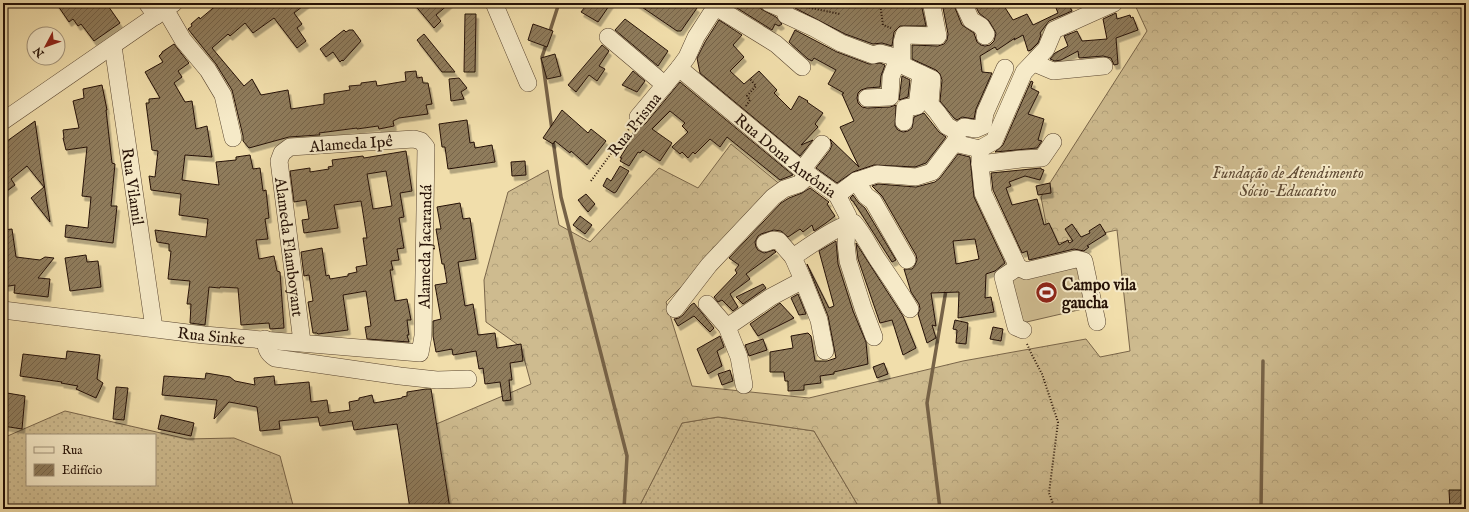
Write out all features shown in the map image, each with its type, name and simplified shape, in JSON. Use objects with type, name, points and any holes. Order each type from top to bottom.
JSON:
[{"type":"street","points":[[494,3],[528,83]]},
{"type":"street","points":[[769,3],[785,10],[786,15],[841,43],[873,55],[880,53],[891,56],[900,63],[932,79],[930,104],[956,137],[980,156],[1021,159],[1042,158],[1053,142]]},
{"type":"street","points":[[867,98],[890,97],[891,77],[900,63],[904,35],[938,36],[932,6],[934,3]]},
{"type":"street","points":[[963,3],[971,20],[981,26],[986,34],[985,36]]},
{"type":"street","points":[[1097,322],[1084,261],[1076,259],[1026,271],[1018,267],[983,193],[980,156],[994,141],[1024,72],[1046,49],[1054,30],[1114,3]]},
{"type":"street","points":[[679,68],[687,56],[696,37],[717,5],[776,44],[802,67]]},
{"type":"street","points":[[3,121],[113,46],[160,8],[183,40],[208,70],[223,95],[233,138]]},
{"type":"street","points":[[608,37],[665,85]]},
{"type":"street","name":"Rua Vilamil","points":[[113,46],[154,328]]},
{"type":"street","points":[[1034,63],[1053,71],[1104,66]]},
{"type":"street","name":"Rua Prisma","points":[[638,117],[679,68]]},
{"type":"street","name":"Rua Dona Antônia","points":[[679,68],[737,117],[837,195],[848,216],[846,244],[848,261],[874,337]]},
{"type":"street","points":[[837,195],[856,181],[877,174],[916,177],[932,172],[964,127],[976,129],[983,126],[985,113],[1004,68]]},
{"type":"street","points":[[904,122],[905,108],[917,106],[921,74]]},
{"type":"street","name":"Alameda Ipê","points":[[282,153],[290,147],[414,139],[421,141]]},
{"type":"street","name":"Alameda Jacarandá","points":[[420,353],[423,336],[426,147],[421,141]]},
{"type":"street","points":[[675,309],[709,265],[773,197],[784,189],[799,184],[822,144]]},
{"type":"street","name":"Alameda Flamboyant","points":[[282,153],[279,161],[302,342]]},
{"type":"street","points":[[856,181],[866,196],[873,201],[907,260]]},
{"type":"street","points":[[793,257],[823,237],[854,223],[889,274],[910,309]]},
{"type":"street","points":[[765,243],[773,240],[779,241],[793,257],[804,280],[818,320],[825,351]]},
{"type":"street","points":[[1018,267],[1003,277],[1016,327],[1023,330]]},
{"type":"street","points":[[727,327],[771,297],[804,280]]},
{"type":"street","points":[[707,304],[727,327],[739,357],[744,385]]},
{"type":"street","name":"Rua Sinke","points":[[3,310],[204,334],[420,353]]},
{"type":"street","points":[[265,339],[269,354],[275,358],[407,377],[437,380],[468,379]]},
{"type":"path","points":[[880,3],[883,25],[896,29],[904,35]]},
{"type":"path","points":[[785,10],[789,5],[795,4],[840,14]]},
{"type":"path","points":[[737,117],[750,100],[747,96],[756,86],[750,80]]},
{"type":"path","name":"Rua Prisma","points":[[592,181],[638,117]]},
{"type":"path","points":[[1023,330],[1031,353],[1042,374],[1058,422],[1049,493],[1055,509]]},
{"type":"green space","name":"Fundação de Atendimento Sócio-Educativo","points":[[1134,3],[1466,3],[1466,509],[860,509],[814,431],[718,417],[682,423],[638,509],[443,509],[434,425],[531,384],[521,347],[486,322],[484,280],[508,192],[548,170],[559,225],[590,242],[659,168],[698,188],[731,144],[782,186],[666,302],[692,386],[809,398],[963,361],[1086,339],[1100,357],[1130,351],[1117,230],[1050,245],[1041,197],[1147,31]]},
{"type":"green space","name":"Campo vila gaucha","points":[[1076,262],[1087,308],[1018,324],[1007,278]]},
{"type":"green space","points":[[65,411],[187,439],[234,438],[280,456],[294,509],[3,509],[3,438]]},
{"type":"green space","points":[[718,417],[814,431],[860,509],[638,509],[682,423]]},
{"type":"building","points":[[56,3],[106,3],[120,23],[94,41],[81,24],[78,26],[73,19],[69,22]]},
{"type":"building","points":[[219,3],[307,3],[294,13],[302,24],[297,28],[306,41],[297,48],[274,18],[253,33],[245,23],[230,36],[228,34],[212,48],[244,86],[252,79],[261,95],[288,90],[291,109],[324,104],[324,94],[350,90],[349,86],[361,85],[361,83],[376,81],[377,86],[406,81],[405,72],[416,71],[417,78],[422,77],[423,83],[428,83],[432,104],[426,105],[428,114],[399,118],[393,121],[394,126],[379,129],[378,126],[319,133],[320,135],[289,137],[249,148],[243,141],[232,90],[216,64],[188,29],[199,17],[200,19]]},
{"type":"building","points":[[413,3],[450,3],[436,15],[441,21],[434,28]]},
{"type":"building","points":[[588,3],[611,3],[598,22],[581,12]]},
{"type":"building","points":[[636,3],[690,3],[697,8],[681,31],[677,31]]},
{"type":"building","points":[[729,3],[759,3],[761,9],[776,17],[782,24],[779,26],[775,24],[772,30]]},
{"type":"building","points":[[792,3],[923,3],[922,8],[926,26],[900,26],[894,32],[892,46],[882,43],[873,44],[845,34],[795,8]]},
{"type":"building","points":[[944,3],[953,3],[962,25],[974,33],[977,42],[985,46],[990,45],[994,41],[996,33],[989,21],[979,13],[974,3],[1002,3],[1013,20],[1027,14],[1033,25],[1058,13],[1054,3],[1068,3],[1072,11],[1049,21],[1040,33],[1041,35],[1038,43],[1031,50],[1028,51],[1023,35],[1014,40],[1015,38],[997,50],[995,47],[980,56],[982,72],[992,73],[976,109],[974,119],[962,117],[957,120],[940,101],[942,80],[940,74],[936,70],[912,59],[912,45],[938,46],[944,44],[947,40],[948,34],[943,8]]},
{"type":"building","points":[[1116,13],[1117,19],[1130,15],[1131,18],[1133,17],[1138,30],[1116,38],[1118,64],[1114,65],[1111,58],[1103,56],[1079,58],[1078,51],[1061,60],[1055,61],[1050,59],[1055,53],[1068,46],[1064,36],[1077,31],[1082,41],[1107,39],[1103,19]]},
{"type":"building","points":[[465,14],[476,14],[475,72],[464,72]]},
{"type":"building","points":[[625,19],[668,51],[658,66],[615,30]]},
{"type":"building","points":[[719,20],[742,35],[733,45],[744,57],[730,71],[744,84],[759,71],[777,90],[774,93],[791,110],[799,96],[823,113],[815,124],[818,127],[801,145],[813,140],[800,156],[700,73],[697,58]]},
{"type":"building","points":[[533,24],[553,31],[547,47],[528,40]]},
{"type":"building","points":[[344,30],[346,32],[353,30],[361,41],[343,61],[342,60],[340,62],[333,52],[326,57],[320,49]]},
{"type":"building","points":[[795,30],[837,52],[869,64],[880,63],[885,65],[881,76],[880,87],[861,90],[858,93],[858,103],[862,107],[867,108],[890,107],[896,105],[895,126],[898,130],[903,132],[912,128],[914,117],[924,113],[939,132],[946,137],[926,163],[915,167],[874,165],[853,172],[837,183],[816,168],[830,150],[832,145],[830,139],[859,167],[840,127],[854,121],[842,94],[844,93],[828,84],[836,70],[814,58],[812,61],[808,59],[789,42]]},
{"type":"building","points":[[424,34],[455,72],[442,72],[417,40]]},
{"type":"building","points":[[174,44],[189,63],[178,71],[182,77],[174,83],[185,102],[192,101],[196,129],[207,126],[212,157],[185,155],[182,180],[219,185],[216,162],[236,160],[236,157],[250,155],[253,169],[260,168],[263,191],[266,190],[269,218],[265,219],[268,239],[256,240],[259,259],[274,256],[277,271],[280,272],[284,328],[270,329],[269,323],[241,325],[238,288],[220,287],[209,287],[205,325],[190,323],[191,304],[187,304],[190,281],[168,279],[171,251],[169,251],[169,244],[157,242],[155,230],[206,237],[208,219],[179,215],[181,194],[151,190],[149,176],[155,177],[158,151],[152,150],[146,103],[149,103],[149,99],[160,98],[145,72],[163,62],[159,56],[162,52]]},
{"type":"building","points":[[602,45],[609,51],[599,66],[605,69],[597,81],[589,75],[576,92],[568,85]]},
{"type":"building","points":[[555,54],[561,76],[547,79],[541,58]]},
{"type":"building","points":[[633,71],[645,81],[637,92],[622,85]]},
{"type":"building","points":[[902,76],[910,80],[908,97],[899,100]]},
{"type":"building","points":[[459,78],[467,88],[461,92],[464,99],[451,101],[449,79]]},
{"type":"building","points":[[1031,81],[1033,82],[1031,88],[1039,92],[1028,114],[1044,119],[1038,140],[1042,141],[1037,148],[995,152],[1003,145]]},
{"type":"building","points":[[680,82],[793,175],[780,180],[727,137],[720,147],[710,139],[695,154],[693,152],[688,158],[682,152],[680,154],[672,147],[688,132],[682,126],[685,123],[670,111],[652,129],[672,143],[660,161],[643,150],[640,153],[638,152],[629,166],[620,161],[622,158],[620,158],[636,127],[642,126],[646,123]]},
{"type":"building","points":[[102,85],[107,110],[112,163],[115,164],[111,206],[117,206],[113,243],[65,237],[66,225],[88,228],[91,197],[82,196],[87,147],[66,150],[63,130],[79,128],[73,101],[84,98],[83,89]]},
{"type":"building","points":[[562,110],[588,133],[591,129],[606,141],[587,165],[571,151],[570,153],[555,141],[553,144],[543,138]]},
{"type":"building","points":[[467,120],[470,143],[474,142],[475,148],[492,145],[495,162],[448,169],[445,147],[442,147],[439,124]]},
{"type":"building","points":[[35,121],[50,222],[31,198],[44,187],[27,166],[11,179],[15,185],[3,194],[3,144]]},
{"type":"building","points":[[406,151],[412,191],[400,193],[404,217],[399,218],[404,248],[397,249],[399,260],[391,261],[393,270],[390,270],[395,301],[407,299],[411,320],[407,320],[409,335],[407,335],[409,342],[367,339],[365,327],[371,326],[366,291],[343,295],[348,330],[318,334],[313,333],[308,302],[313,301],[309,275],[304,276],[301,252],[322,248],[326,276],[329,275],[330,279],[348,276],[348,274],[357,272],[356,267],[367,265],[363,238],[367,238],[361,201],[334,205],[338,228],[304,233],[302,220],[309,219],[306,200],[294,202],[290,171],[310,168],[310,172],[329,169],[328,167],[333,166],[332,160],[363,156],[364,158]],"holes":[[[386,171],[392,206],[373,209],[367,174]]]},
{"type":"building","points":[[958,154],[970,157],[974,197],[1005,263],[995,271],[986,274],[985,298],[991,297],[994,312],[958,318],[959,292],[931,293],[936,326],[932,325],[936,338],[927,343],[918,314],[920,309],[919,304],[911,292],[904,269],[912,269],[917,260],[916,255],[882,196],[872,186],[878,184],[916,187],[935,182],[940,178]],"holes":[[[975,239],[979,259],[956,264],[953,241]]]},
{"type":"building","points":[[525,161],[526,175],[512,176],[511,162]]},
{"type":"building","points":[[620,166],[629,171],[614,193],[603,186],[607,178],[611,181]]},
{"type":"building","points":[[1041,168],[1044,170],[1040,180],[1025,176],[1009,182],[1011,186],[1006,188],[1012,205],[1037,199],[1044,225],[1049,223],[1059,245],[1068,240],[1069,243],[1073,241],[1065,229],[1072,224],[1081,237],[1090,233],[1089,231],[1100,224],[1106,234],[1087,246],[1089,247],[1084,251],[1074,249],[1029,260],[1027,251],[1022,253],[993,190],[991,173]]},
{"type":"building","points":[[1050,183],[1051,193],[1038,195],[1036,186]]},
{"type":"building","points":[[810,188],[829,202],[827,204],[835,216],[814,231],[812,225],[803,232],[800,229],[788,237],[781,231],[774,230],[758,236],[755,242],[758,250],[764,253],[774,250],[776,252],[746,274],[750,279],[730,294],[738,307],[733,311],[722,300],[718,302],[714,297],[737,273],[735,270],[739,265],[729,258],[781,203]]},
{"type":"building","points":[[586,194],[595,204],[588,212],[578,200]]},
{"type":"building","points":[[853,195],[865,208],[896,260],[892,262],[850,198]]},
{"type":"building","points":[[460,203],[463,219],[470,218],[476,259],[458,262],[465,306],[473,304],[478,335],[495,333],[497,348],[521,344],[523,361],[510,363],[512,380],[509,380],[511,400],[503,401],[500,382],[485,384],[483,368],[479,369],[476,351],[453,355],[452,349],[436,352],[433,336],[433,321],[441,319],[435,285],[447,283],[436,229],[441,229],[437,207]]},
{"type":"building","points":[[580,216],[592,225],[585,234],[573,225]]},
{"type":"building","points":[[12,229],[16,257],[40,260],[45,257],[54,258],[38,278],[50,279],[48,297],[14,293],[15,285],[3,287],[3,230]]},
{"type":"building","points":[[836,241],[838,264],[853,311],[866,342],[868,364],[834,372],[834,374],[820,376],[821,383],[804,385],[804,390],[788,391],[788,381],[785,381],[784,372],[770,372],[770,352],[793,348],[791,336],[808,333],[811,336],[815,361],[827,361],[836,358],[828,316],[807,264],[829,308],[834,306],[819,251]]},
{"type":"building","points":[[856,243],[903,316],[916,348],[903,355],[892,320],[880,323],[858,259]]},
{"type":"building","points":[[86,255],[87,262],[98,261],[101,287],[70,291],[65,258]]},
{"type":"building","points":[[763,284],[766,288],[743,304],[736,297]]},
{"type":"building","points":[[798,294],[806,314],[799,315],[791,298]]},
{"type":"building","points":[[694,303],[714,328],[710,332],[694,316],[678,326],[674,319],[683,315]]},
{"type":"building","points":[[780,303],[794,318],[758,336],[750,324]]},
{"type":"building","points":[[955,320],[968,323],[966,344],[956,343],[957,330],[953,329]]},
{"type":"building","points":[[993,327],[1003,329],[1001,341],[990,339]]},
{"type":"building","points":[[720,336],[724,347],[717,351],[722,366],[708,374],[697,349]]},
{"type":"building","points":[[763,339],[767,350],[749,356],[745,345]]},
{"type":"building","points":[[67,351],[100,355],[97,379],[103,383],[96,398],[76,389],[78,386],[61,383],[62,382],[20,376],[23,354],[66,359]]},
{"type":"building","points":[[884,363],[888,374],[877,378],[873,367]]},
{"type":"building","points":[[730,370],[733,381],[722,385],[718,374]]},
{"type":"building","points":[[206,373],[230,377],[235,381],[255,385],[254,378],[274,376],[275,385],[309,382],[311,402],[327,400],[329,413],[350,410],[349,402],[359,400],[359,398],[372,395],[374,403],[402,398],[407,396],[407,392],[431,389],[450,509],[410,509],[397,424],[354,430],[352,421],[320,426],[318,417],[279,421],[280,429],[260,431],[257,407],[229,402],[214,419],[217,400],[162,395],[164,376],[205,379]]},
{"type":"building","points":[[116,387],[128,388],[124,420],[113,419]]},
{"type":"building","points":[[7,393],[25,396],[22,429],[3,426],[3,403],[6,404]]},
{"type":"building","points":[[161,415],[194,423],[191,436],[158,429]]},
{"type":"building","points":[[1449,490],[1466,490],[1466,509],[1450,509]]},
{"type":"waterway","points":[[549,34],[559,3]]},
{"type":"waterway","points":[[547,42],[542,57],[552,130]]},
{"type":"waterway","points":[[553,140],[561,197],[627,456],[624,509]]},
{"type":"waterway","points":[[940,509],[927,403],[946,290]]},
{"type":"waterway","points":[[1261,509],[1263,361]]},
{"type":"place","name":"Campo vila gaucha","points":[[1047,293]]}]
